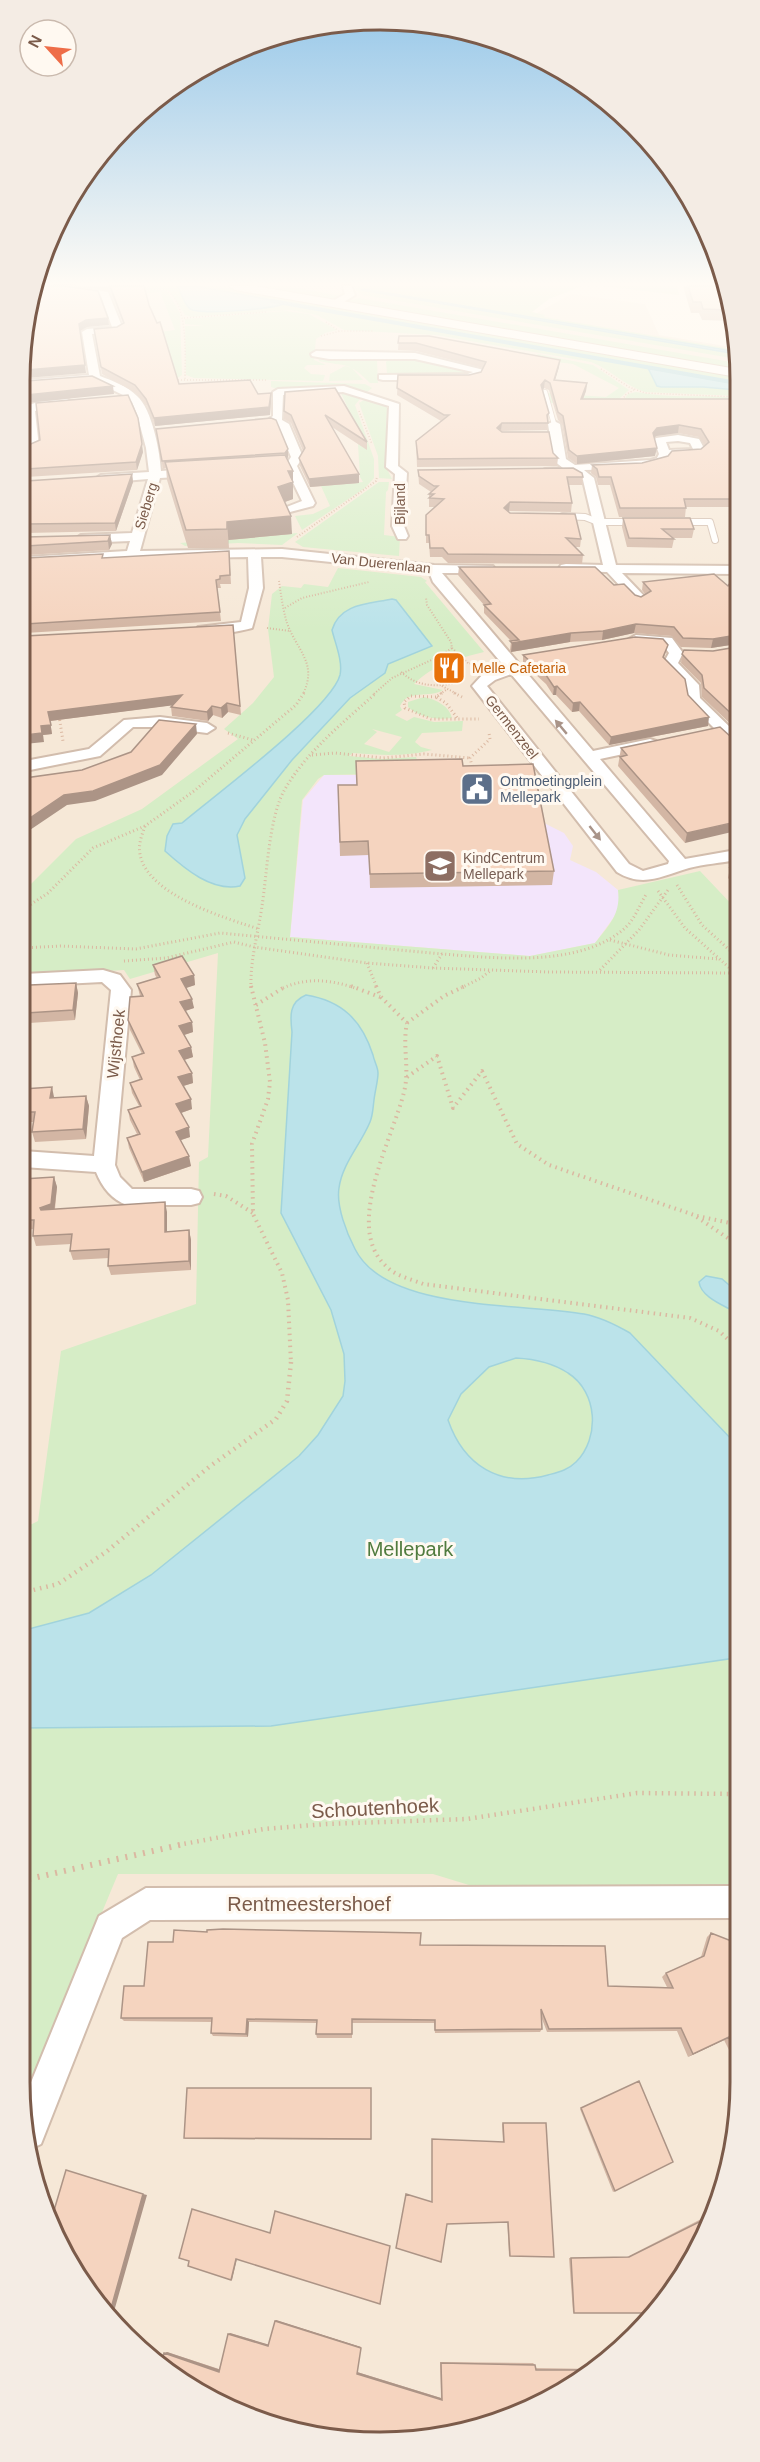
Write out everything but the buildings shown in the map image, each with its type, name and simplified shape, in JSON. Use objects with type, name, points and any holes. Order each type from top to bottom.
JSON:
[{"type":"street","name":"Sieberg","points":[[134,555],[136,537],[155,476],[153,432],[137,401]]},
{"type":"street","points":[[278,401],[278,417],[268,421],[283,424],[297,457],[286,466],[309,503],[290,508]]},
{"type":"street","name":"Bijland","points":[[384,401],[393,404],[392,466],[407,473],[398,530],[402,536]]},
{"type":"street","points":[[30,409],[38,405],[73,402]]},
{"type":"street","points":[[30,418],[33,447],[30,449]]},
{"type":"street","points":[[552,431],[560,461],[588,478],[610,568],[640,599]]},
{"type":"street","points":[[529,473],[574,470],[591,466],[641,466],[662,460],[665,454]]},
{"type":"street","name":"Sieberg","points":[[85,480],[209,471]]},
{"type":"street","name":"Sieberg","points":[[68,540],[136,537]]},
{"type":"street","points":[[187,631],[247,625],[256,588],[254,553]]},
{"type":"street","name":"Van Duerenlaan","points":[[30,561],[134,555],[282,553],[403,566],[436,574],[503,569]]},
{"type":"street","points":[[551,568],[730,570]]},
{"type":"street","points":[[436,574],[678,861],[675,873]]},
{"type":"street","points":[[660,624],[668,632],[677,649]]},
{"type":"street","points":[[623,641],[634,639],[677,649]]},
{"type":"street","points":[[677,649],[670,664],[692,686],[693,699],[730,735]]},
{"type":"street","name":"Germenzeel","points":[[527,655],[482,681],[479,686],[623,868],[649,881]]},
{"type":"street","points":[[30,765],[94,753],[129,723],[160,722],[215,730]]},
{"type":"street","points":[[700,734],[722,729]]},
{"type":"street","points":[[589,757],[667,741]]},
{"type":"street","points":[[649,881],[665,874],[730,857]]},
{"type":"street","name":"Wijsthoek","points":[[30,980],[103,976],[113,979],[121,990],[104,1165]]},
{"type":"street","points":[[30,1160],[104,1165],[111,1182],[127,1197],[192,1197]]},
{"type":"street","name":"Rentmeestershoef","points":[[33,2123],[110,1927],[146,1904],[730,1902]]},
{"type":"lane","points":[[547,401],[552,431]]},
{"type":"lane","points":[[552,516],[585,517],[598,522],[643,522]]},
{"type":"lane","points":[[676,522],[710,522],[716,540]]},
{"type":"path","points":[[359,401],[357,404],[373,447]]},
{"type":"path","points":[[620,404],[623,404],[624,401]]},
{"type":"path","points":[[30,905],[48,893],[93,848],[146,826],[217,774],[253,740],[296,705],[309,681],[308,660],[290,631],[276,559],[301,534],[376,481],[378,470]]},
{"type":"path","points":[[727,498],[730,506]]},
{"type":"path","points":[[285,608],[302,598],[376,581],[403,566]]},
{"type":"path","points":[[436,574],[425,585],[427,605],[451,642],[452,648],[461,657]]},
{"type":"path","points":[[30,1591],[58,1584],[106,1552],[209,1467],[276,1419],[287,1401],[292,1356],[288,1300],[282,1273],[253,1214],[252,1144],[268,1099],[270,1082],[265,1043],[250,989],[250,967],[259,929],[274,821],[284,790],[311,755],[348,717],[401,672],[439,657],[452,648]]},
{"type":"path","points":[[401,672],[408,680],[435,686]]},
{"type":"path","points":[[442,686],[461,696],[470,704]]},
{"type":"path","points":[[436,697],[446,690]]},
{"type":"path","points":[[458,719],[446,703],[436,697],[411,696],[404,702],[405,708],[416,717],[430,720],[486,719],[478,712]]},
{"type":"path","points":[[59,714],[66,760]]},
{"type":"path","points":[[311,755],[335,753],[383,758],[424,754],[470,758],[490,739],[488,729]]},
{"type":"path","points":[[215,730],[253,740]]},
{"type":"path","points":[[470,758],[476,779]]},
{"type":"path","points":[[146,826],[140,842],[140,856],[144,866],[153,877],[201,908],[259,929]]},
{"type":"path","points":[[600,970],[625,946],[662,899],[675,873]]},
{"type":"path","points":[[675,873],[687,905],[704,929],[730,951]]},
{"type":"path","points":[[30,948],[60,946],[136,949],[220,933],[442,954],[539,957],[564,954],[610,940],[627,927],[649,881],[686,928],[730,969]]},
{"type":"path","points":[[610,940],[625,946],[669,955],[718,959]]},
{"type":"path","points":[[113,961],[166,958],[225,943],[243,943],[254,947],[367,963],[433,968],[730,973]]},
{"type":"path","points":[[433,968],[442,954]]},
{"type":"path","points":[[367,963],[381,997],[407,1023]]},
{"type":"path","points":[[491,970],[481,980],[453,991],[407,1023],[405,1030],[406,1077],[399,1118],[375,1183],[367,1226],[372,1251],[384,1266],[401,1276],[423,1284],[690,1318],[719,1330],[730,1341]]},
{"type":"path","points":[[256,1005],[284,986],[314,979],[340,982],[381,997]]},
{"type":"path","points":[[406,1077],[437,1056],[453,1108],[482,1071],[517,1144],[549,1165],[694,1215],[730,1223]]},
{"type":"path","points":[[192,1197],[202,1192],[226,1196],[253,1214]]},
{"type":"path","points":[[694,1215],[730,1240]]},
{"type":"path","name":"Schoutenhoek","points":[[30,1879],[206,1839],[264,1829],[326,1824],[467,1819],[637,1793],[730,1794]]},
{"type":"shaded area","points":[[30,401],[730,401],[730,2082],[727,2128],[718,2173],[694,2237],[671,2276],[643,2313],[593,2360],[555,2385],[493,2413],[439,2427],[255,2408],[205,2385],[167,2360],[117,2313],[77,2257],[49,2195],[37,2150],[30,2082]]},
{"type":"shaded area","name":"KindCentrum Mellepark","points":[[324,775],[356,775],[540,821],[564,833],[573,846],[570,860],[596,872],[618,890],[620,904],[614,917],[595,943],[530,956],[290,937],[303,800]]},
{"type":"green space","points":[[345,401],[359,401],[355,405],[374,459],[374,478],[365,488],[302,530],[295,516],[313,514],[330,506],[321,486],[363,482],[360,477],[357,428]]},
{"type":"green space","points":[[374,401],[387,406],[385,465],[392,479],[379,478],[378,456],[359,403]]},
{"type":"green space","points":[[550,401],[620,401],[620,403],[551,403]]},
{"type":"green space","points":[[674,401],[730,401],[730,402]]},
{"type":"green space","points":[[379,482],[389,482],[386,492],[384,535],[400,537],[399,556],[303,547],[295,542]]},
{"type":"green space","points":[[298,533],[282,545],[238,543],[185,546],[180,543]]},
{"type":"green space","name":"Mellepark","points":[[338,568],[421,577],[427,581],[425,582],[484,652],[455,660],[422,677],[414,684],[443,690],[438,693],[409,697],[400,706],[402,710],[395,715],[407,721],[414,717],[434,722],[463,721],[462,731],[422,733],[415,742],[421,747],[432,750],[402,755],[353,753],[349,756],[382,759],[416,757],[418,763],[447,773],[324,775],[318,779],[302,800],[290,937],[530,956],[595,943],[616,913],[618,890],[700,871],[730,903],[730,1890],[482,1889],[433,1874],[118,1874],[30,2084],[30,1525],[38,1521],[61,1351],[196,1304],[199,1162],[208,1157],[218,953],[130,979],[124,970],[30,976],[30,885],[76,839],[142,809],[238,739],[224,729],[253,703],[274,677],[268,629],[272,594],[282,586],[301,588],[304,584],[328,587]],"holes":[[[372,729],[402,737],[389,752],[364,744],[377,732]]]},
{"type":"green space","points":[[424,697],[442,704],[452,718],[429,717],[418,714],[408,707],[408,702]]},
{"type":"water","points":[[396,600],[432,646],[388,664],[385,673],[350,698],[292,760],[245,819],[237,835],[245,878],[240,886],[219,886],[181,865],[165,851],[167,836],[173,824],[182,823],[270,752],[316,709],[332,690],[341,670],[332,630],[342,614],[356,606]]},
{"type":"water","points":[[306,995],[319,998],[331,1002],[349,1014],[363,1032],[377,1068],[378,1079],[371,1119],[344,1171],[338,1195],[349,1236],[355,1249],[371,1269],[395,1284],[425,1294],[459,1301],[584,1314],[614,1324],[630,1333],[730,1438],[730,1659],[271,1726],[30,1728],[30,1629],[89,1613],[151,1575],[299,1456],[318,1435],[343,1396],[344,1354],[331,1310],[281,1213],[292,1032],[291,1015],[296,1001]],"holes":[[[516,1358],[543,1362],[568,1373],[578,1381],[585,1392],[590,1403],[592,1428],[584,1452],[570,1467],[548,1475],[514,1478],[486,1470],[464,1450],[448,1420],[461,1394],[489,1367]]]},
{"type":"water","points":[[706,1276],[722,1279],[730,1286],[730,1309],[713,1300],[704,1292],[699,1282]]},
{"type":"place","name":"Melle Cafetaria","points":[[449,668]]},
{"type":"place","name":"Ontmoetingplein Mellepark","points":[[477,789]]},
{"type":"place","name":"KindCentrum Mellepark","points":[[440,866]]}]
